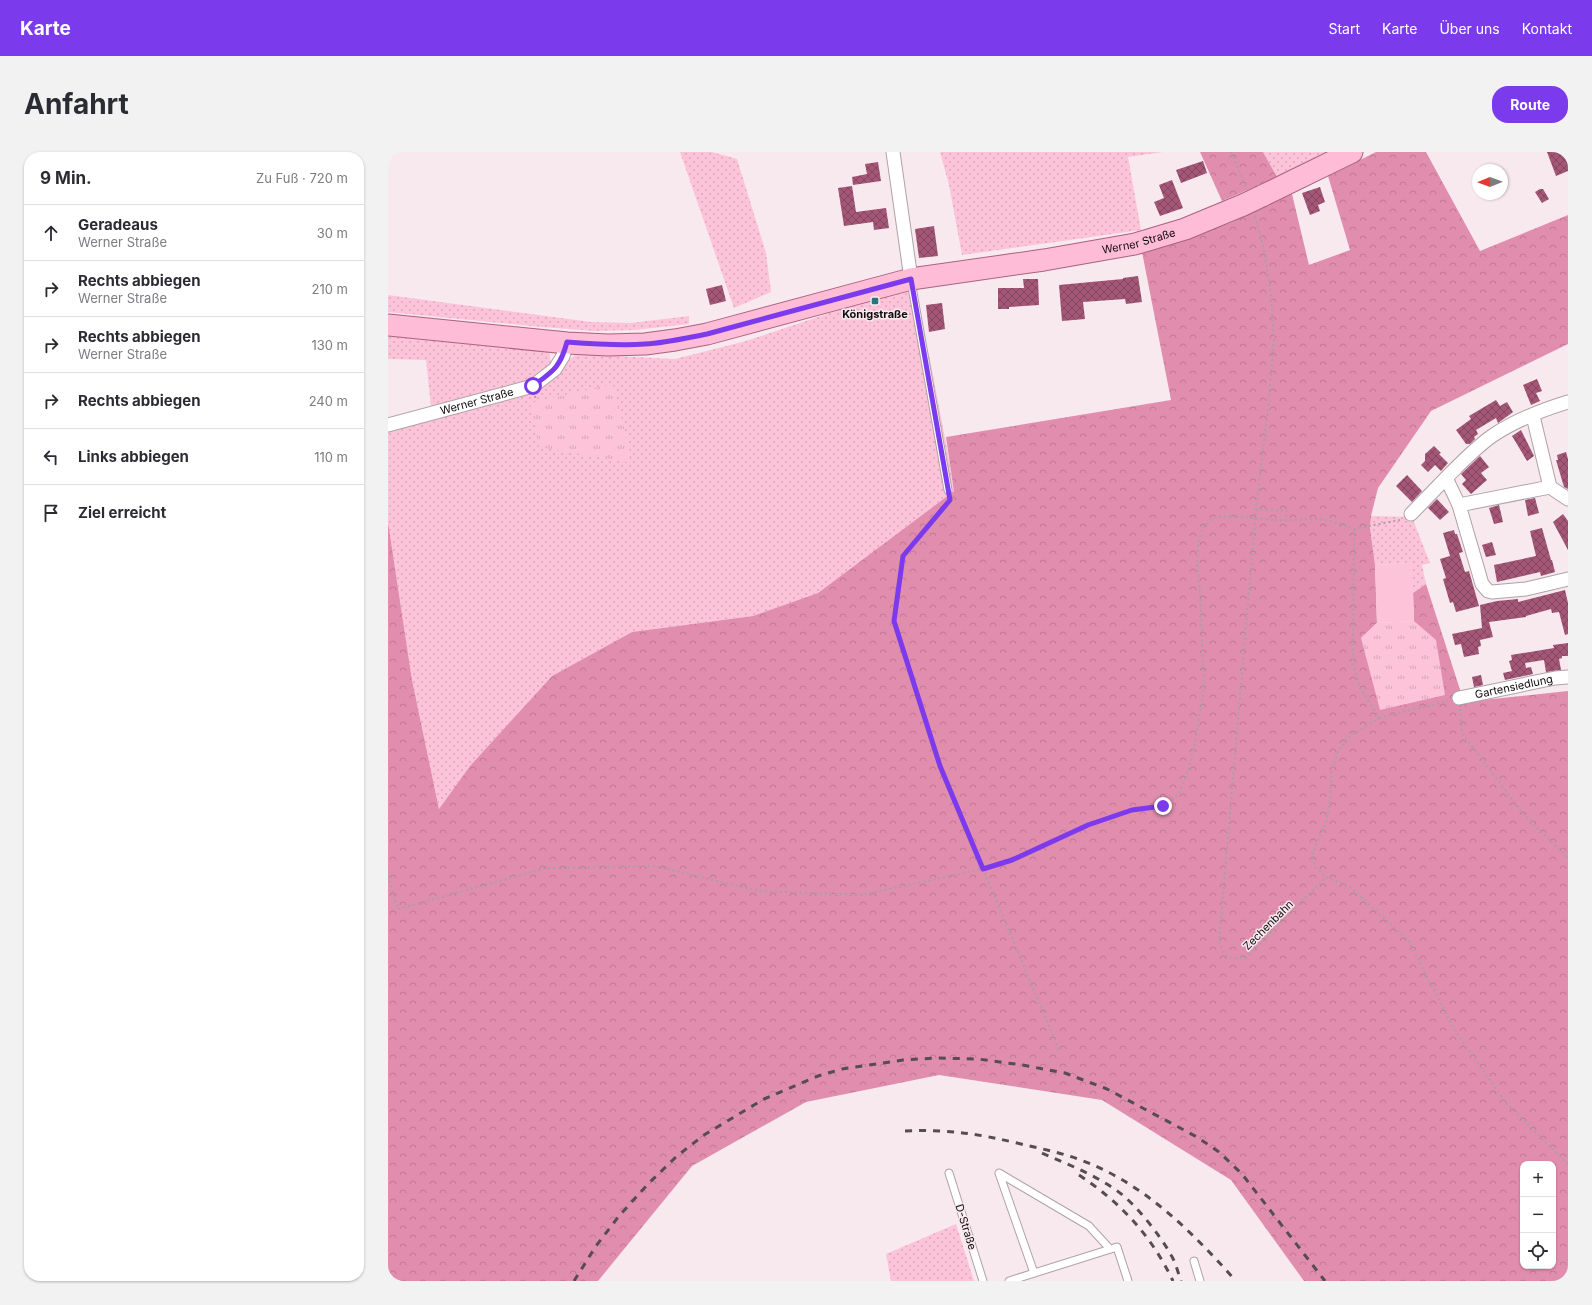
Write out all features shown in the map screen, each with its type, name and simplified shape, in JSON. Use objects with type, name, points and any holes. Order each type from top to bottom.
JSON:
[{"type":"main road","name":"Werner Straße","points":[[388,325],[608,345],[675,340],[714,332],[911,279],[1044,260],[1120,247],[1185,229],[1249,210],[1262,196],[1352,152]]},
{"type":"street","points":[[893,152],[911,279]]},
{"type":"street","name":"Werner Straße","points":[[388,425],[533,386],[555,370],[563,356],[567,342]]},
{"type":"street","points":[[1412,514],[1463,460],[1493,436],[1533,416],[1568,402]]},
{"type":"street","points":[[1533,416],[1550,487],[1568,499]]},
{"type":"street","points":[[1446,478],[1459,504],[1482,584],[1488,591],[1492,592],[1526,588],[1568,579]]},
{"type":"street","points":[[1459,504],[1550,487]]},
{"type":"street","name":"Gartensiedlung","points":[[1459,698],[1555,678],[1568,677]]},
{"type":"lane","points":[[911,279],[948,490]]},
{"type":"lane","name":"D-Straße","points":[[949,1173],[983,1281]]},
{"type":"lane","points":[[1034,1273],[999,1173],[1089,1226],[1110,1249]]},
{"type":"lane","points":[[1009,1281],[1117,1247],[1128,1281]]},
{"type":"lane","points":[[1194,1261],[1200,1281]]},
{"type":"path","points":[[1231,152],[1244,182]]},
{"type":"path","points":[[1249,210],[1264,249],[1271,295],[1274,340],[1269,399],[1256,509],[1287,511],[1286,521]]},
{"type":"path","points":[[948,490],[950,500],[903,556],[894,621],[940,766],[1060,1052]]},
{"type":"path","name":"Zechenbahn","points":[[1256,509],[1219,943],[1224,954],[1234,960],[1247,957],[1326,877]]},
{"type":"path","points":[[388,876],[398,909],[546,868],[655,866],[759,891],[860,895],[983,869],[1012,860],[1088,825],[1132,810],[1163,806],[1178,795],[1188,772],[1204,690],[1200,592],[1197,563],[1198,544],[1204,526],[1215,517],[1231,516],[1286,521],[1312,519],[1335,521],[1354,528],[1403,519],[1412,514]]},
{"type":"path","points":[[1354,528],[1352,663],[1360,687],[1379,718]]},
{"type":"path","points":[[1568,858],[1523,814],[1462,733],[1459,698],[1379,718],[1350,736],[1338,751],[1332,769],[1330,801],[1326,822],[1312,855],[1315,867],[1326,877],[1350,887],[1408,940],[1454,1030],[1506,1103],[1568,1164]]},
{"type":"green space","points":[[680,152],[712,152],[737,159],[766,253],[771,292],[734,308]]},
{"type":"green space","points":[[940,152],[1163,152],[1128,157],[1141,230],[962,255],[949,185]]},
{"type":"green space","points":[[1200,152],[1263,152],[1277,177],[1222,201]]},
{"type":"green space","points":[[1263,152],[1327,152],[1277,177]]},
{"type":"green space","points":[[1376,152],[1426,152],[1480,251],[1568,215],[1568,344],[1431,411],[1378,488],[1371,516],[1370,528],[1375,565],[1377,623],[1361,638],[1414,621],[1413,593],[1426,584],[1464,702],[1568,691],[1568,1281],[1304,1281],[1231,1180],[1102,1100],[939,1075],[806,1102],[692,1166],[598,1281],[388,1281],[388,522],[412,680],[439,809],[470,766],[552,676],[632,632],[753,616],[818,593],[954,491],[946,437],[1171,400],[1142,252],[1230,223],[1292,194],[1309,265],[1350,250],[1328,176]]},
{"type":"green space","points":[[913,285],[930,360],[955,490],[818,593],[753,616],[632,632],[552,676],[470,766],[439,809],[412,680],[388,522],[388,428],[536,390],[576,354],[675,359],[746,341]]},
{"type":"green space","points":[[388,295],[591,322],[631,323],[689,316],[689,324],[634,330],[594,331],[530,326],[388,312]]},
{"type":"green space","points":[[388,334],[549,351],[551,364],[525,383],[431,407],[426,360],[388,359]]},
{"type":"green space","points":[[613,384],[633,463],[539,447],[530,403]]},
{"type":"green space","points":[[1371,516],[1412,517],[1430,563],[1422,565],[1426,584],[1413,593],[1411,563],[1375,565],[1370,528]]},
{"type":"green space","points":[[1412,563],[1414,621],[1377,623],[1375,565]]},
{"type":"green space","points":[[1414,621],[1436,640],[1445,695],[1380,710],[1361,638],[1377,623]]},
{"type":"green space","points":[[956,1224],[974,1281],[891,1281],[886,1254]]},
{"type":"building","points":[[1547,152],[1568,152],[1568,171],[1556,176]]},
{"type":"building","points":[[1203,161],[1207,173],[1181,183],[1176,170]]},
{"type":"building","points":[[878,162],[881,181],[853,185],[852,177],[867,174],[865,164]]},
{"type":"building","points":[[1172,180],[1183,208],[1160,216],[1154,202],[1164,198],[1159,185]]},
{"type":"building","points":[[852,186],[856,212],[886,208],[889,228],[874,230],[873,222],[844,226],[838,188]]},
{"type":"building","points":[[1320,187],[1325,202],[1318,205],[1320,211],[1310,215],[1302,193]]},
{"type":"building","points":[[1543,189],[1549,199],[1542,203],[1535,192]]},
{"type":"building","points":[[934,226],[938,256],[919,258],[915,229]]},
{"type":"building","points":[[1138,276],[1142,302],[1126,304],[1125,299],[1083,302],[1085,319],[1062,321],[1059,285],[1123,279]]},
{"type":"building","points":[[1023,279],[1038,279],[1039,305],[998,309],[998,288],[1024,288]]},
{"type":"building","points":[[722,285],[726,301],[710,305],[706,289]]},
{"type":"building","points":[[942,303],[945,329],[929,332],[926,305]]},
{"type":"building","points":[[1537,379],[1542,391],[1536,393],[1540,401],[1531,405],[1523,385]]},
{"type":"building","points":[[1496,400],[1500,406],[1507,402],[1513,412],[1498,423],[1496,418],[1476,430],[1478,434],[1474,437],[1475,439],[1470,444],[1466,444],[1456,430],[1471,419],[1469,416]]},
{"type":"building","points":[[1521,430],[1534,456],[1527,461],[1512,436]]},
{"type":"building","points":[[1434,446],[1441,453],[1439,454],[1448,463],[1441,471],[1435,465],[1428,472],[1421,465],[1425,461],[1425,454]]},
{"type":"building","points":[[1566,452],[1568,459],[1568,489],[1564,487],[1556,460],[1558,460],[1557,455]]},
{"type":"building","points":[[1480,456],[1489,467],[1481,473],[1487,480],[1471,494],[1462,484],[1466,480],[1461,474]]},
{"type":"building","points":[[1407,475],[1422,491],[1412,502],[1396,486]]},
{"type":"building","points":[[1535,498],[1539,513],[1528,516],[1525,500]]},
{"type":"building","points":[[1437,499],[1449,512],[1440,520],[1428,508]]},
{"type":"building","points":[[1499,505],[1503,522],[1494,524],[1489,508]]},
{"type":"building","points":[[1563,514],[1568,521],[1568,550],[1553,522]]},
{"type":"building","points":[[1542,528],[1555,572],[1541,576],[1540,572],[1497,582],[1494,565],[1536,556],[1530,531]]},
{"type":"building","points":[[1454,530],[1455,534],[1457,534],[1463,552],[1459,553],[1465,572],[1469,571],[1479,606],[1456,612],[1453,602],[1450,603],[1443,579],[1446,578],[1440,559],[1450,556],[1443,533]]},
{"type":"building","points":[[1492,542],[1496,555],[1486,557],[1482,545]]},
{"type":"building","points":[[1565,590],[1568,603],[1568,634],[1565,635],[1559,612],[1552,613],[1551,609],[1526,617],[1489,622],[1493,637],[1480,640],[1481,646],[1478,647],[1479,654],[1464,657],[1461,644],[1455,645],[1452,634],[1482,628],[1480,605],[1497,601],[1518,599],[1518,602]]},
{"type":"building","points":[[1568,643],[1568,656],[1562,656],[1562,658],[1559,659],[1561,670],[1546,672],[1544,660],[1525,663],[1526,668],[1531,667],[1533,674],[1505,680],[1503,673],[1512,671],[1509,661],[1512,660],[1511,655],[1554,648],[1553,645]]},
{"type":"building","points":[[1481,675],[1483,685],[1474,687],[1472,677]]},
{"type":"railway","points":[[574,1281],[596,1246],[619,1216],[648,1184],[677,1156],[704,1135],[764,1099],[818,1076],[842,1069],[903,1060],[935,1058],[978,1059],[1065,1073],[1107,1089],[1197,1137],[1219,1152],[1242,1174],[1325,1281]]},
{"type":"railway","points":[[905,1131],[936,1131],[992,1137],[1045,1149],[1083,1161],[1106,1171],[1147,1196],[1167,1212],[1203,1245],[1236,1281]]},
{"type":"railway","points":[[1042,1153],[1089,1174],[1107,1184],[1131,1203],[1139,1211],[1166,1247],[1173,1258],[1181,1281]]},
{"type":"railway","points":[[1079,1175],[1108,1197],[1134,1221],[1155,1249],[1173,1281]]},
{"type":"place","name":"Königstraße","points":[[875,301]]},
{"type":"route","points":[[533,386],[555,370],[563,356],[567,342],[608,345],[644,344],[675,340],[707,334],[773,317],[873,288],[911,279],[950,500],[903,556],[894,621],[940,766],[983,869],[1012,860],[1088,825],[1132,810],[1163,806]]}]
